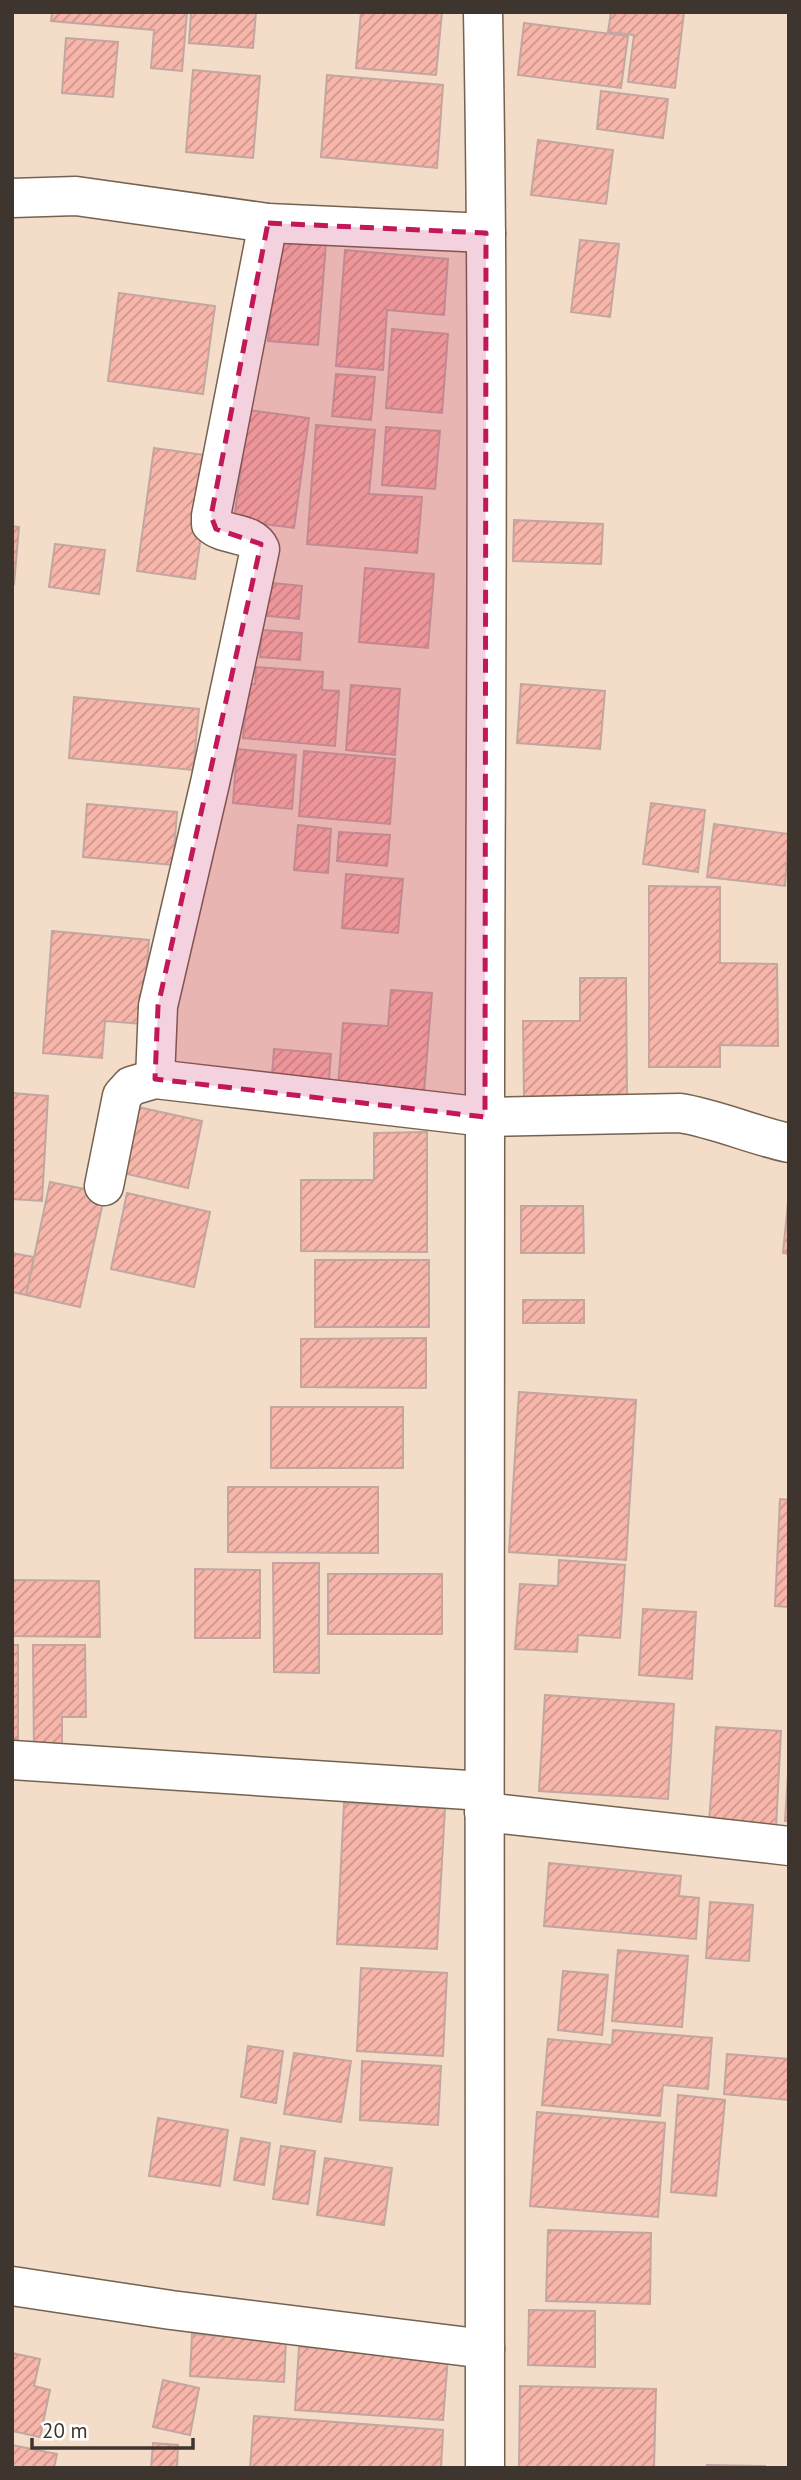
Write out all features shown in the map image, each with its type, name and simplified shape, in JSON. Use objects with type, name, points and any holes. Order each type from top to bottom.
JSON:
[{"type":"street","points":[[483,12],[486,233],[485,2468]]},
{"type":"street","points":[[12,198],[76,196],[268,223],[486,233]]},
{"type":"street","points":[[155,1079],[158,1006],[213,770],[260,549],[257,542],[250,538],[216,528],[211,524],[211,516],[268,223]]},
{"type":"street","points":[[104,1186],[122,1096],[131,1086],[155,1079],[485,1117],[680,1112],[710,1118],[739,1130],[789,1143]]},
{"type":"street","points":[[12,1760],[484,1802],[789,1846]]},
{"type":"street","points":[[12,2286],[171,2310],[485,2349]]},
{"type":"highlighted area","points":[[268,223],[486,233],[485,1117],[155,1079],[158,1006],[261,544],[216,529],[211,516]]},
{"type":"building","points":[[52,12],[187,12],[182,71],[151,68],[154,30],[51,21]]},
{"type":"building","points":[[191,12],[256,12],[253,48],[189,43]]},
{"type":"building","points":[[361,12],[442,12],[436,75],[356,68]]},
{"type":"building","points":[[611,12],[684,12],[675,88],[628,82],[634,35],[608,32]]},
{"type":"building","points":[[524,23],[628,36],[621,88],[518,75]]},
{"type":"building","points":[[66,38],[118,42],[113,97],[62,93]]},
{"type":"building","points":[[193,70],[260,76],[253,158],[186,152]]},
{"type":"building","points":[[327,75],[443,85],[437,168],[321,157]]},
{"type":"building","points":[[601,91],[668,99],[663,138],[597,129]]},
{"type":"building","points":[[538,140],[613,150],[606,204],[531,195]]},
{"type":"building","points":[[276,239],[326,243],[318,345],[268,341]]},
{"type":"building","points":[[580,240],[619,244],[610,317],[571,312]]},
{"type":"building","points":[[345,250],[448,259],[444,315],[387,310],[383,370],[336,366]]},
{"type":"building","points":[[119,293],[215,306],[203,394],[108,381]]},
{"type":"building","points":[[392,329],[448,334],[442,413],[386,408]]},
{"type":"building","points":[[336,374],[375,377],[371,420],[332,416]]},
{"type":"building","points":[[249,410],[309,418],[294,528],[234,520]]},
{"type":"building","points":[[316,425],[375,430],[369,494],[422,497],[417,553],[307,544]]},
{"type":"building","points":[[386,427],[440,431],[435,489],[382,485]]},
{"type":"building","points":[[154,448],[212,456],[195,579],[137,571]]},
{"type":"building","points":[[514,520],[603,524],[601,564],[513,561]]},
{"type":"building","points":[[12,526],[19,527],[14,584],[12,583]]},
{"type":"building","points":[[55,544],[105,550],[99,594],[49,587]]},
{"type":"building","points":[[365,568],[434,574],[428,648],[359,642]]},
{"type":"building","points":[[262,582],[302,586],[299,619],[259,615]]},
{"type":"building","points":[[262,630],[302,633],[300,660],[260,657]]},
{"type":"building","points":[[256,667],[323,672],[322,690],[339,691],[335,746],[243,738],[248,684],[255,684]]},
{"type":"building","points":[[521,684],[605,691],[600,749],[517,743]]},
{"type":"building","points":[[351,685],[400,689],[395,755],[346,750]]},
{"type":"building","points":[[74,697],[199,709],[193,770],[69,758]]},
{"type":"building","points":[[237,749],[296,755],[292,809],[233,803]]},
{"type":"building","points":[[304,751],[395,759],[390,824],[299,816]]},
{"type":"building","points":[[651,803],[705,810],[698,872],[643,864]]},
{"type":"building","points":[[87,804],[177,812],[173,865],[83,857]]},
{"type":"building","points":[[714,824],[789,834],[785,886],[707,877]]},
{"type":"building","points":[[298,825],[331,829],[328,873],[294,870]]},
{"type":"building","points":[[339,832],[390,835],[387,866],[337,861]]},
{"type":"building","points":[[346,874],[403,879],[398,933],[342,928]]},
{"type":"building","points":[[649,886],[720,887],[720,963],[777,964],[778,1046],[720,1045],[720,1067],[649,1067]]},
{"type":"building","points":[[52,931],[149,940],[142,1024],[105,1021],[102,1058],[43,1053]]},
{"type":"building","points":[[580,978],[626,978],[627,1098],[524,1097],[523,1021],[580,1021]]},
{"type":"building","points":[[391,990],[432,993],[423,1105],[337,1098],[343,1023],[388,1026]]},
{"type":"building","points":[[274,1049],[331,1054],[328,1093],[271,1088]]},
{"type":"building","points":[[12,1093],[48,1096],[42,1201],[12,1199]]},
{"type":"building","points":[[138,1107],[202,1121],[188,1188],[123,1173]]},
{"type":"building","points":[[427,1132],[427,1252],[301,1251],[301,1180],[374,1180],[374,1133]]},
{"type":"building","points":[[50,1182],[105,1193],[80,1307],[26,1295]]},
{"type":"building","points":[[789,1192],[789,1254],[783,1253]]},
{"type":"building","points":[[127,1193],[210,1212],[194,1287],[111,1269]]},
{"type":"building","points":[[521,1206],[583,1206],[584,1253],[521,1253]]},
{"type":"building","points":[[12,1253],[34,1257],[26,1295],[12,1292]]},
{"type":"building","points":[[315,1260],[429,1260],[429,1327],[315,1327]]},
{"type":"building","points":[[523,1300],[584,1300],[584,1323],[523,1323]]},
{"type":"building","points":[[426,1338],[426,1388],[301,1387],[301,1339]]},
{"type":"building","points":[[519,1392],[636,1400],[626,1560],[509,1552]]},
{"type":"building","points":[[271,1407],[403,1407],[403,1468],[271,1468]]},
{"type":"building","points":[[228,1487],[378,1487],[378,1553],[228,1552]]},
{"type":"building","points":[[780,1499],[789,1500],[789,1607],[775,1606]]},
{"type":"building","points":[[559,1560],[625,1565],[620,1638],[578,1635],[577,1652],[515,1649],[520,1584],[558,1586]]},
{"type":"building","points":[[273,1563],[319,1563],[319,1673],[274,1672]]},
{"type":"building","points":[[195,1569],[260,1570],[260,1638],[195,1638]]},
{"type":"building","points":[[328,1574],[442,1574],[442,1634],[328,1634]]},
{"type":"building","points":[[12,1580],[99,1581],[100,1637],[12,1636]]},
{"type":"building","points":[[643,1609],[696,1612],[692,1679],[639,1675]]},
{"type":"building","points":[[12,1645],[18,1645],[18,1740],[12,1740]]},
{"type":"building","points":[[33,1645],[85,1645],[86,1717],[62,1717],[62,1756],[34,1757]]},
{"type":"building","points":[[545,1695],[674,1704],[668,1799],[539,1791]]},
{"type":"building","points":[[716,1727],[781,1731],[776,1828],[709,1823]]},
{"type":"building","points":[[789,1758],[789,1821],[785,1821]]},
{"type":"building","points":[[344,1803],[445,1808],[437,1949],[337,1944]]},
{"type":"building","points":[[549,1863],[681,1876],[679,1896],[699,1898],[696,1939],[544,1926]]},
{"type":"building","points":[[710,1902],[753,1905],[749,1961],[706,1958]]},
{"type":"building","points":[[618,1950],[688,1956],[682,2027],[612,2021]]},
{"type":"building","points":[[361,1968],[447,1973],[443,2056],[357,2051]]},
{"type":"building","points":[[563,1971],[608,1975],[602,2035],[558,2030]]},
{"type":"building","points":[[613,2030],[712,2038],[708,2089],[663,2085],[660,2116],[542,2105],[548,2039],[612,2045]]},
{"type":"building","points":[[248,2046],[283,2051],[276,2103],[241,2097]]},
{"type":"building","points":[[294,2053],[351,2061],[341,2122],[284,2114]]},
{"type":"building","points":[[727,2054],[789,2059],[789,2100],[724,2094]]},
{"type":"building","points":[[362,2061],[441,2066],[438,2125],[360,2120]]},
{"type":"building","points":[[678,2095],[725,2100],[716,2196],[671,2192]]},
{"type":"building","points":[[537,2112],[665,2123],[658,2217],[530,2206]]},
{"type":"building","points":[[158,2118],[228,2130],[220,2186],[149,2176]]},
{"type":"building","points":[[241,2138],[270,2143],[264,2185],[234,2180]]},
{"type":"building","points":[[281,2146],[315,2151],[308,2204],[273,2199]]},
{"type":"building","points":[[325,2158],[392,2168],[384,2225],[317,2215]]},
{"type":"building","points":[[548,2230],[651,2233],[650,2304],[546,2301]]},
{"type":"building","points":[[529,2310],[595,2311],[595,2367],[528,2365]]},
{"type":"building","points":[[192,2334],[286,2341],[284,2382],[190,2376]]},
{"type":"building","points":[[299,2347],[448,2358],[443,2420],[295,2410]]},
{"type":"building","points":[[12,2353],[40,2359],[34,2386],[50,2390],[40,2437],[12,2431]]},
{"type":"building","points":[[163,2380],[199,2388],[190,2435],[153,2427]]},
{"type":"building","points":[[520,2386],[656,2389],[654,2468],[519,2468]]},
{"type":"building","points":[[254,2416],[443,2430],[441,2468],[250,2468]]},
{"type":"building","points":[[153,2443],[178,2445],[177,2468],[151,2468]]},
{"type":"building","points":[[12,2445],[57,2454],[54,2468],[12,2468]]},
{"type":"building","points":[[707,2465],[765,2466],[765,2468],[707,2468]]}]
